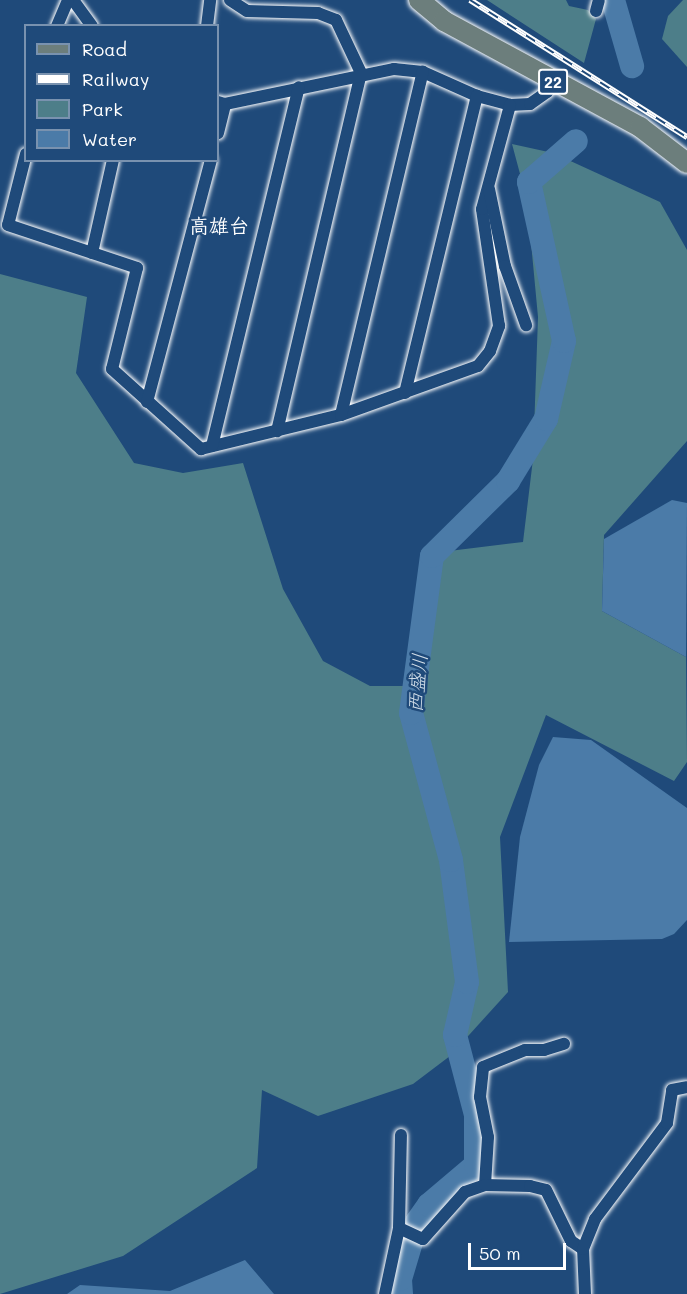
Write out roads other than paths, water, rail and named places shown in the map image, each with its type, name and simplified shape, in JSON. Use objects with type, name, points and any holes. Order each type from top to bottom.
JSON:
[{"type":"main road","name":"22","points":[[419,0],[444,21],[640,128],[687,163]]},
{"type":"street","points":[[58,24],[68,0]]},
{"type":"street","points":[[73,0],[91,24]]},
{"type":"street","points":[[207,24],[210,0]]},
{"type":"street","points":[[230,0],[254,12],[318,13],[336,20],[361,74],[277,431]]},
{"type":"street","points":[[219,124],[221,103],[394,69],[423,72],[477,96],[510,105],[530,104],[547,92],[552,81]]},
{"type":"street","points":[[341,415],[423,72]]},
{"type":"street","points":[[212,446],[298,87]]},
{"type":"street","points":[[405,393],[477,96]]},
{"type":"street","points":[[24,162],[8,225],[136,268],[112,369],[201,449],[341,415],[478,366],[490,351],[499,326],[482,209],[510,105]]},
{"type":"street","points":[[92,253],[113,162]]},
{"type":"street","points":[[147,402],[210,162]]},
{"type":"street","points":[[489,188],[505,266],[526,325]]},
{"type":"street","points":[[485,1185],[488,1137],[480,1097],[483,1067],[525,1050],[544,1050],[564,1044]]},
{"type":"street","points":[[585,1294],[583,1249],[595,1219],[667,1123],[672,1090],[687,1087]]},
{"type":"street","points":[[385,1294],[399,1228],[401,1135]]},
{"type":"street","points":[[399,1228],[423,1239],[465,1192],[485,1185],[546,1190],[571,1241],[583,1249]]},
{"type":"water","points":[[672,500],[687,503],[686,657],[602,611],[604,539]]},
{"type":"water","points":[[553,737],[591,740],[687,808],[687,920],[674,934],[662,939],[509,942],[520,837],[539,765]]},
{"type":"water","points":[[245,1260],[274,1294],[67,1294],[80,1285],[170,1291]]},
{"type":"waterway","name":"西盛川","points":[[613,0],[632,66]]},
{"type":"waterway","name":"西盛川","points":[[401,1294],[400,1279],[417,1222],[429,1205],[476,1165],[476,1115],[455,1035],[467,982],[451,860],[411,713],[432,556],[508,481],[546,419],[564,341],[529,182],[576,141]]},
{"type":"railway","points":[[470,0],[687,137]]},
{"type":"district","name":"高雄台","points":[[219,225]]}]
